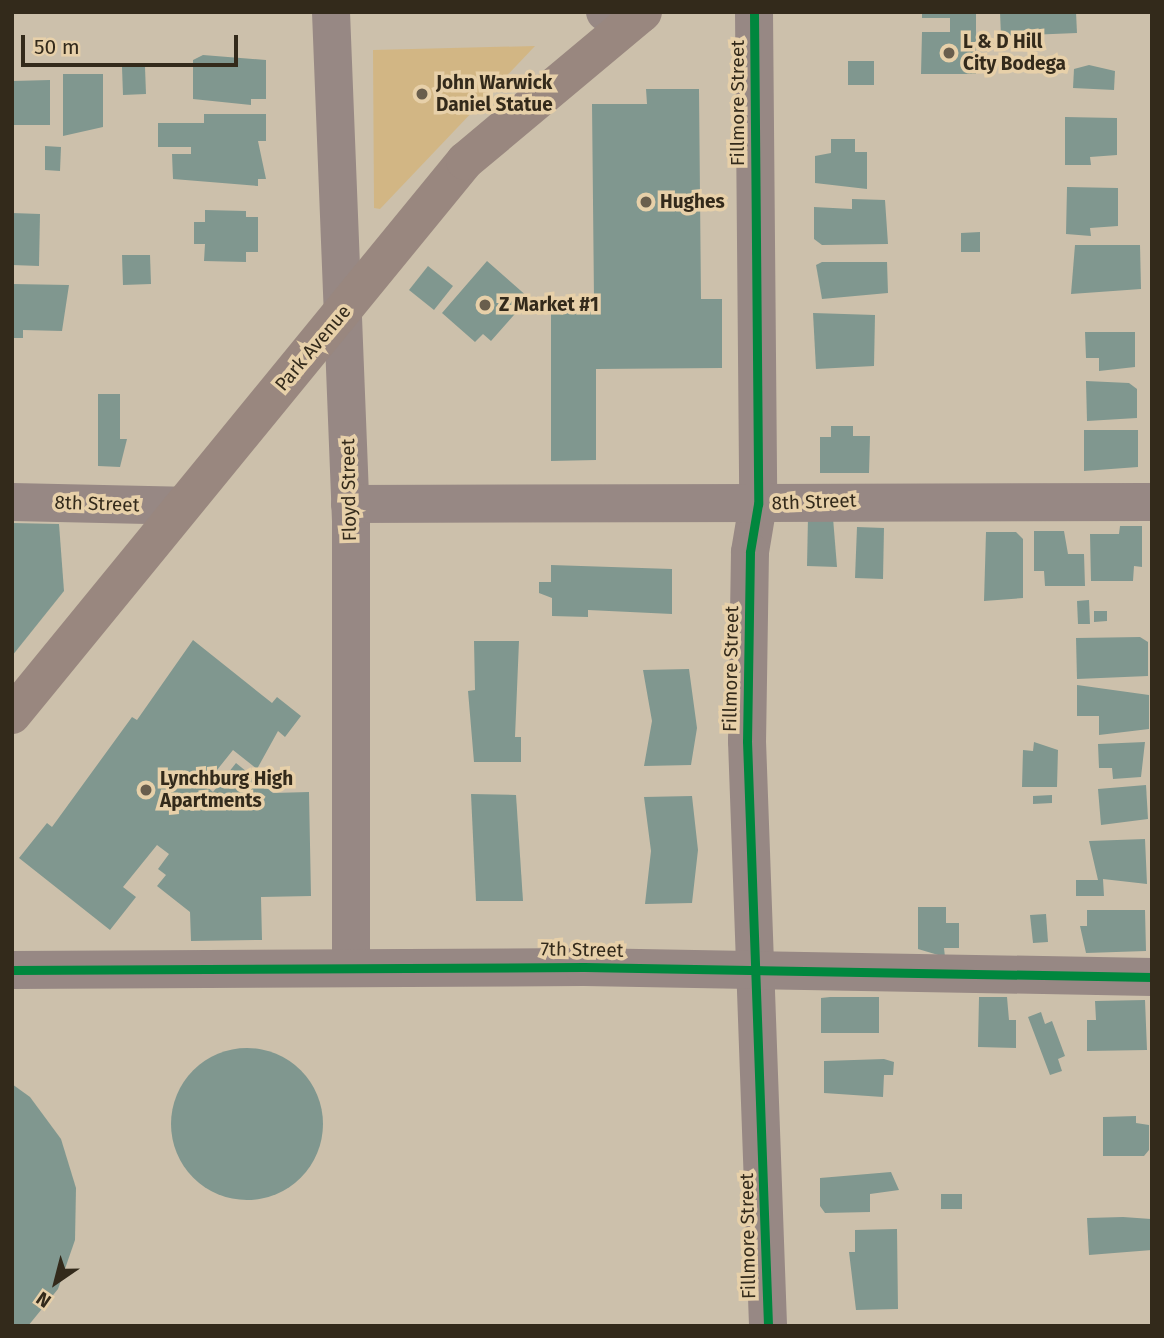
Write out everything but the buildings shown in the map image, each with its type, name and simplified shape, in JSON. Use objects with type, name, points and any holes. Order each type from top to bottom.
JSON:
[{"type":"main road","name":"Park Avenue","points":[[12,715],[465,161],[629,13]]},
{"type":"street","name":"Floyd Street","points":[[331,12],[350,504],[351,968]]},
{"type":"street","name":"Fillmore Street","points":[[754,12],[758,504],[750,552],[747,741],[760,972],[768,1326]]},
{"type":"street","name":"8th Street","points":[[12,502],[182,506]]},
{"type":"street","name":"8th Street","points":[[350,504],[1152,502]]},
{"type":"street","name":"7th Street","points":[[12,970],[351,968],[1152,977]]},
{"type":"shaded area","points":[[535,46],[380,209],[374,208],[373,50]]},
{"type":"cycle path","points":[[754,12],[758,504],[750,552],[747,741],[768,1326]]},
{"type":"cycle path","points":[[12,970],[584,967],[1152,977]]},
{"type":"place","name":"L & D Hill City Bodega","points":[[949,53]]},
{"type":"place","name":"John Warwick Daniel Statue","points":[[422,94]]},
{"type":"place","name":"Hughes","points":[[646,202]]},
{"type":"place","name":"Z Market #1","points":[[485,305]]},
{"type":"place","name":"Lynchburg High Apartments","points":[[146,790]]}]
